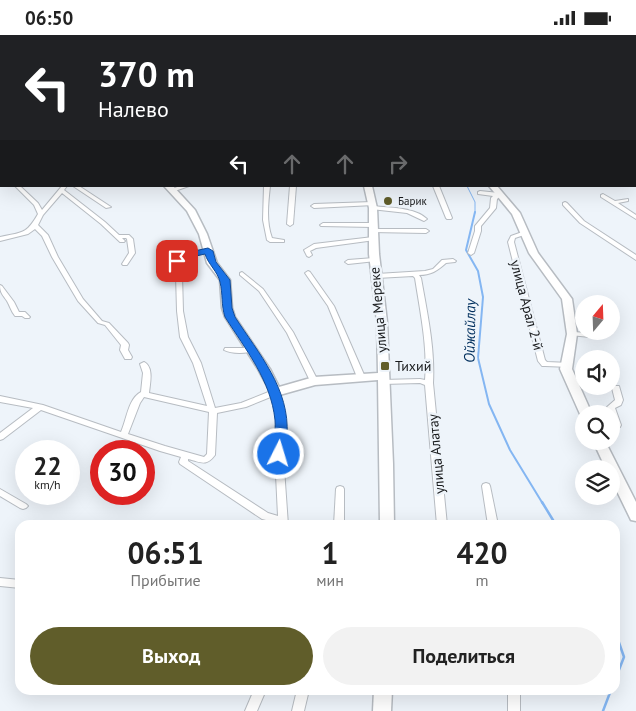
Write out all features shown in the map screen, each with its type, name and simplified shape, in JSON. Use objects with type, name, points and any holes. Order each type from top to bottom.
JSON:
[{"type":"street","points":[[18,187],[36,204],[41,214]]},
{"type":"street","points":[[77,187],[108,207]]},
{"type":"street","points":[[267,187],[265,212],[268,235],[270,239],[282,241]]},
{"type":"street","points":[[290,224],[293,187]]},
{"type":"street","name":"улица Мереке","points":[[368,187],[372,206],[374,260],[382,321],[387,520]]},
{"type":"street","points":[[436,187],[449,218]]},
{"type":"street","points":[[0,240],[26,233],[34,227],[41,214],[63,188],[120,239],[127,236],[130,239],[132,253],[125,264]]},
{"type":"street","points":[[170,188],[191,209],[203,234],[212,263],[225,280],[227,308],[230,317],[264,369],[276,392],[281,421],[279,454],[283,520]]},
{"type":"street","points":[[480,193],[496,190]]},
{"type":"street","points":[[496,190],[516,213],[534,253],[567,299],[572,334],[566,369],[582,405]]},
{"type":"street","points":[[471,253],[478,226],[493,209],[496,190]]},
{"type":"street","points":[[603,196],[636,217]]},
{"type":"street","points":[[613,203],[626,200]]},
{"type":"street","points":[[565,203],[582,222],[636,258]]},
{"type":"street","points":[[314,206],[372,206],[420,213]]},
{"type":"street","points":[[323,225],[373,232],[426,231]]},
{"type":"street","points":[[34,227],[45,235],[55,257],[80,300],[100,322],[107,324],[121,339],[125,345],[124,350],[128,357]]},
{"type":"street","points":[[309,255],[307,250],[314,246],[373,232]]},
{"type":"street","name":"улица Арал 2-й","points":[[525,233],[513,237],[511,242],[542,361],[545,364],[567,365]]},
{"type":"street","points":[[0,399],[40,407],[206,461],[211,455],[212,410],[197,363],[184,337],[180,311],[177,261],[180,257],[208,251]]},
{"type":"street","points":[[348,262],[374,260]]},
{"type":"street","points":[[377,276],[417,276],[435,270],[444,261],[453,261]]},
{"type":"street","points":[[308,273],[330,306],[361,377]]},
{"type":"street","points":[[242,274],[261,290],[292,333],[314,381]]},
{"type":"street","name":"улица Алатау","points":[[417,276],[425,318],[442,520]]},
{"type":"street","points":[[0,287],[11,302],[14,313],[17,315],[22,313],[26,317]]},
{"type":"street","points":[[228,350],[251,350]]},
{"type":"street","points":[[144,364],[147,373],[145,394]]},
{"type":"street","points":[[123,435],[129,425],[135,404],[140,396],[145,394],[212,410],[236,407],[276,392],[314,381],[361,377],[430,383]]},
{"type":"street","points":[[614,405],[620,400],[618,395]]},
{"type":"street","points":[[0,437],[40,407]]},
{"type":"street","points":[[0,430],[10,431]]},
{"type":"street","points":[[603,450],[636,516]]},
{"type":"street","points":[[186,456],[183,462],[265,516],[275,520]]},
{"type":"street","points":[[486,486],[492,520]]},
{"type":"street","points":[[339,520],[340,489]]},
{"type":"street","points":[[0,492],[23,506]]},
{"type":"street","points":[[0,582],[15,584]]},
{"type":"street","points":[[251,711],[258,695]]},
{"type":"street","points":[[298,711],[302,695]]},
{"type":"street","points":[[382,711],[383,695]]},
{"type":"street","points":[[514,695],[514,711]]},
{"type":"waterway","name":"Ойжайлау","points":[[468,187],[475,202],[475,212]]},
{"type":"waterway","name":"Ойжайлау","points":[[475,212],[466,250],[478,271],[483,297],[478,358],[489,404],[510,450],[543,504]]},
{"type":"waterway","name":"Ойжайлау","points":[[542,502],[553,520]]},
{"type":"waterway","name":"Ойжайлау","points":[[620,645],[624,657],[620,667]]},
{"type":"waterway","name":"Ойжайлау","points":[[603,711],[609,695]]},
{"type":"place","name":"Барик","points":[[388,201]]},
{"type":"place","name":"Тихий","points":[[385,366]]},
{"type":"route","points":[[177,261],[180,257],[208,251],[212,263],[225,280],[227,290],[226,301],[230,317],[264,369],[276,392],[281,421],[279,454]]}]
